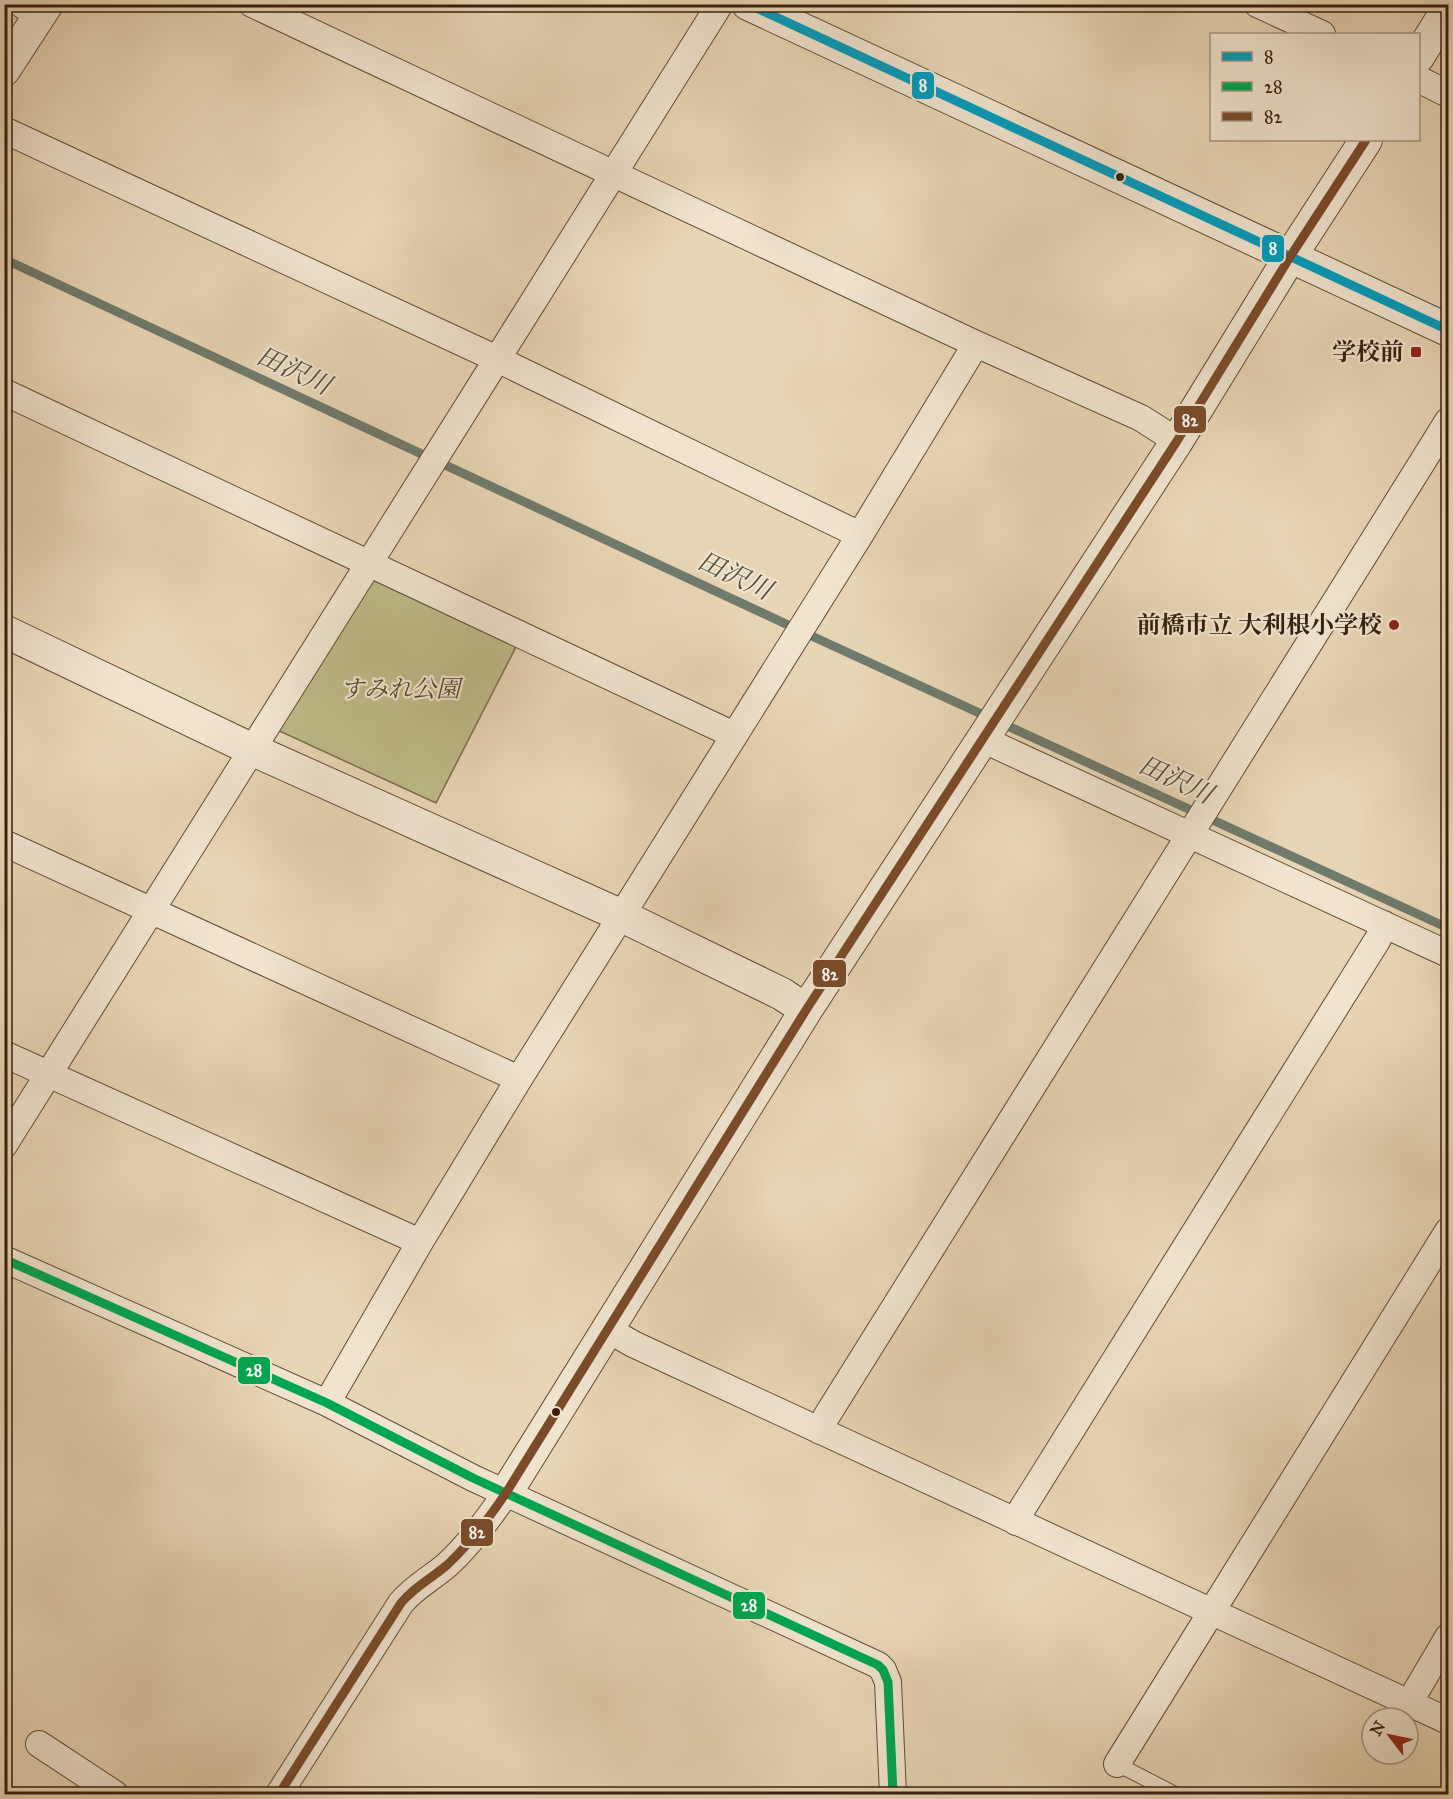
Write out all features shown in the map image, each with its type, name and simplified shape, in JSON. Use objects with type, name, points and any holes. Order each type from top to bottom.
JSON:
[{"type":"street","points":[[252,4],[976,344],[1141,418],[1177,441]]},
{"type":"street","points":[[4,1145],[720,4]]},
{"type":"street","points":[[748,4],[1449,330]]},
{"type":"street","points":[[1257,4],[1320,33]]},
{"type":"street","points":[[4,70],[36,8]]},
{"type":"street","points":[[1420,55],[1449,9]]},
{"type":"street","points":[[1420,80],[1449,94]]},
{"type":"street","points":[[4,130],[498,359],[860,535]]},
{"type":"street","points":[[279,1794],[401,1603],[410,1592],[446,1566],[464,1548],[506,1493],[806,1010],[1177,441],[1290,256],[1365,141]]},
{"type":"street","points":[[327,1403],[420,1242],[519,1079],[860,535],[976,344]]},
{"type":"street","points":[[4,392],[734,735]]},
{"type":"street","points":[[820,1431],[1449,421]]},
{"type":"street","points":[[4,631],[253,750],[620,915],[782,994],[806,1010]]},
{"type":"street","points":[[984,740],[1449,954]]},
{"type":"street","points":[[4,843],[519,1079]]},
{"type":"street","points":[[1016,1522],[1028,1499],[1372,949],[1384,924]]},
{"type":"street","points":[[4,1054],[420,1242]]},
{"type":"street","points":[[1117,1764],[1449,1231]]},
{"type":"street","points":[[4,1259],[327,1403],[506,1493],[878,1665],[888,1682],[893,1794]]},
{"type":"street","points":[[607,1329],[633,1344],[1449,1721]]},
{"type":"street","points":[[1409,1703],[1449,1637]]},
{"type":"street","points":[[39,1744],[115,1794]]},
{"type":"lane","points":[[1117,1764],[1175,1794]]},
{"type":"green space","name":"すみれ公園","points":[[373,576],[524,636],[516,647],[436,803],[275,729]]},
{"type":"waterway","name":"田沢川","points":[[4,259],[816,638],[1448,928]]},
{"type":"transit line","name":"8","points":[[748,4],[1448,330]]},
{"type":"transit line","name":"82","points":[[279,1794],[401,1603],[455,1557],[479,1530],[506,1493],[806,1010],[1177,441],[1290,257],[1365,141]]},
{"type":"transit line","name":"28","points":[[4,1259],[327,1403],[473,1478],[878,1665],[888,1682],[893,1794]]},
{"type":"place","name":"学校前","points":[[1416,352]]},
{"type":"place","name":"前橋市立 大利根小学校","points":[[1394,625]]}]
